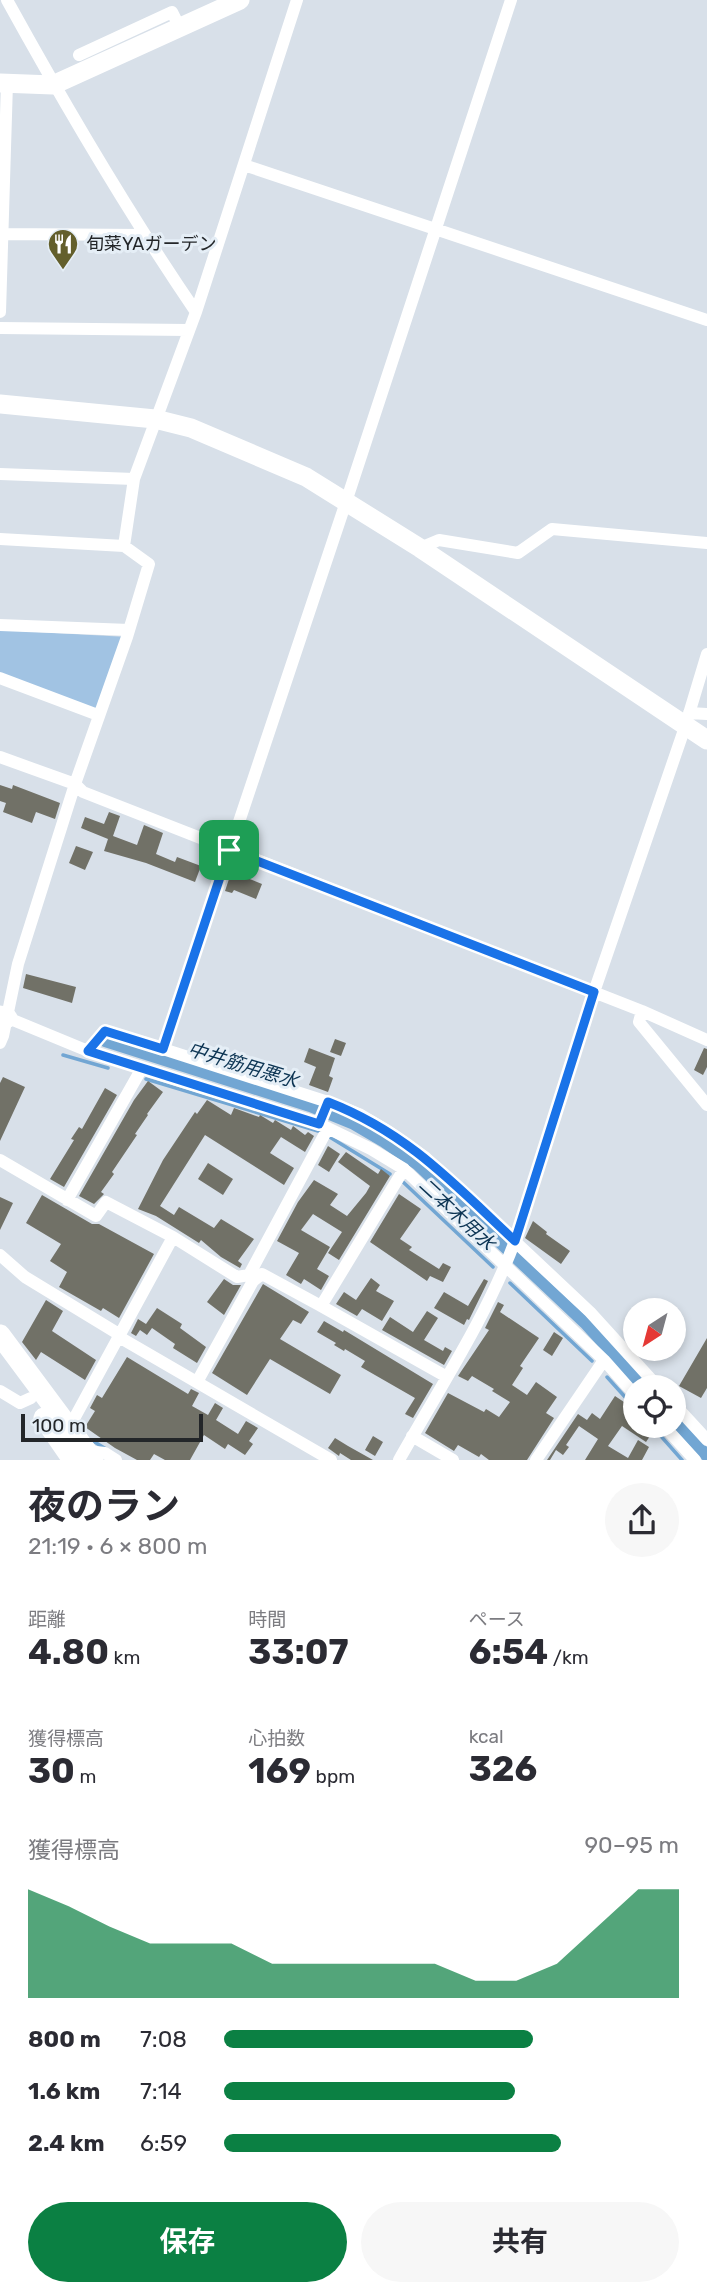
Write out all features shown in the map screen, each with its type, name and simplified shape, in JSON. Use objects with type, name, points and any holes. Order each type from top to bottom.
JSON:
[{"type":"main road","points":[[0,1335],[69,1428],[84,1457]]},
{"type":"main road","points":[[0,1355],[31,1398],[84,1457]]},
{"type":"street","points":[[7,0],[53,85],[144,235],[196,312]]},
{"type":"street","points":[[0,312],[4,83],[53,85],[240,0]]},
{"type":"street","points":[[124,546],[134,479],[196,312],[298,0]]},
{"type":"street","points":[[163,1049],[511,0]]},
{"type":"street","points":[[79,55],[172,12],[179,26]]},
{"type":"street","points":[[244,165],[707,320]]},
{"type":"street","points":[[2,234],[144,235]]},
{"type":"street","points":[[0,328],[188,330]]},
{"type":"street","points":[[0,404],[155,419],[227,442],[306,477],[687,720],[707,740]]},
{"type":"street","points":[[0,474],[134,479]]},
{"type":"street","points":[[420,548],[439,540],[518,553],[552,529],[707,543]]},
{"type":"street","points":[[0,539],[124,546],[149,565],[18,964],[0,1043]]},
{"type":"street","points":[[0,625],[129,630]]},
{"type":"street","points":[[399,1460],[506,1266],[707,654]]},
{"type":"street","points":[[0,678],[98,715]]},
{"type":"street","points":[[687,720],[707,715]]},
{"type":"street","points":[[0,757],[75,784],[83,792],[642,1011],[707,1040]]},
{"type":"street","points":[[642,1011],[639,1022],[707,1105]]},
{"type":"street","points":[[4,1016],[88,1051],[324,1126],[371,1149],[404,1169],[604,1360],[623,1381]]},
{"type":"street","points":[[88,1051],[105,1031],[359,1114],[426,1158],[590,1312],[647,1375]]},
{"type":"street","points":[[67,1200],[142,1068]]},
{"type":"street","points":[[197,1382],[251,1278],[324,1126],[328,1102]]},
{"type":"street","points":[[0,1160],[96,1216],[106,1202],[173,1237],[237,1277],[251,1278],[262,1274],[447,1377]]},
{"type":"street","points":[[321,1306],[404,1169]]},
{"type":"street","points":[[69,1428],[173,1237]]},
{"type":"street","points":[[0,1255],[25,1277],[117,1332],[119,1337],[331,1460]]},
{"type":"street","points":[[536,1460],[604,1360]]},
{"type":"street","points":[[0,1391],[20,1403],[31,1398]]},
{"type":"street","points":[[686,1417],[707,1440]]},
{"type":"street","points":[[412,1436],[453,1460]]},
{"type":"street","points":[[675,1438],[695,1460]]},
{"type":"street","points":[[84,1457],[105,1453],[116,1460]]},
{"type":"shaded area","points":[[0,630],[127,637],[98,715],[0,678]]},
{"type":"building","points":[[0,785],[12,789],[13,785],[60,803],[55,819],[36,812],[32,823],[3,812],[6,803],[0,801]]},
{"type":"building","points":[[109,812],[120,816],[113,836],[137,845],[144,825],[163,833],[156,854],[175,862],[177,857],[201,866],[195,882],[146,863],[104,851],[108,839],[81,828],[85,817],[104,824]]},
{"type":"building","points":[[76,846],[93,852],[85,870],[69,863]]},
{"type":"building","points":[[230,876],[241,879],[242,876],[262,884],[256,899],[234,890],[232,893],[225,891]]},
{"type":"building","points":[[26,974],[76,987],[72,1003],[23,988]]},
{"type":"building","points":[[335,1039],[346,1043],[341,1056],[330,1052]]},
{"type":"building","points":[[309,1048],[335,1058],[329,1076],[333,1078],[328,1092],[309,1085],[316,1067],[304,1062]]},
{"type":"building","points":[[704,1048],[707,1049],[707,1067],[703,1075],[694,1070]]},
{"type":"building","points":[[3,1077],[25,1087],[0,1141],[0,1083]]},
{"type":"building","points":[[148,1081],[163,1092],[112,1172],[114,1174],[101,1192],[104,1194],[94,1204],[79,1196],[134,1100]]},
{"type":"building","points":[[105,1088],[117,1095],[64,1187],[50,1179],[74,1140],[71,1139],[79,1127],[82,1129]]},
{"type":"building","points":[[207,1100],[231,1115],[234,1108],[259,1117],[260,1115],[273,1123],[275,1120],[291,1130],[293,1126],[305,1135],[308,1132],[314,1136],[305,1152],[281,1137],[270,1153],[294,1168],[284,1185],[205,1135],[160,1206],[174,1215],[179,1207],[214,1228],[221,1219],[254,1239],[238,1261],[242,1264],[240,1268],[221,1257],[201,1240],[199,1243],[156,1216],[138,1209],[163,1160],[195,1112],[197,1114]]},
{"type":"building","points":[[328,1146],[340,1154],[329,1172],[318,1165]]},
{"type":"building","points":[[346,1152],[378,1174],[381,1169],[390,1176],[339,1260],[328,1253],[342,1232],[313,1214],[301,1230],[330,1247],[317,1269],[329,1276],[321,1290],[304,1279],[301,1284],[286,1275],[299,1253],[277,1241],[298,1202],[314,1180],[338,1194],[330,1205],[347,1216],[366,1193],[370,1186],[338,1162]]},
{"type":"building","points":[[208,1163],[233,1179],[223,1195],[198,1179]]},
{"type":"building","points":[[399,1194],[421,1209],[400,1239],[412,1247],[409,1250],[439,1269],[443,1263],[451,1267],[443,1282],[430,1276],[427,1281],[370,1242]]},
{"type":"building","points":[[42,1195],[92,1224],[99,1224],[154,1254],[119,1318],[59,1287],[67,1272],[50,1261],[61,1244],[26,1223]]},
{"type":"building","points":[[0,1197],[13,1203],[0,1230]]},
{"type":"building","points":[[533,1221],[570,1251],[561,1264],[525,1238]]},
{"type":"building","points":[[371,1278],[380,1285],[376,1291],[394,1301],[382,1321],[362,1309],[357,1316],[336,1304],[344,1292],[356,1300]]},
{"type":"building","points":[[224,1279],[233,1285],[241,1285],[224,1315],[207,1302]]},
{"type":"building","points":[[484,1279],[488,1281],[464,1325],[434,1308],[444,1292],[468,1306]]},
{"type":"building","points":[[263,1284],[309,1312],[301,1324],[293,1320],[280,1339],[341,1375],[330,1394],[270,1359],[247,1395],[212,1373]]},
{"type":"building","points":[[46,1300],[63,1311],[52,1331],[96,1360],[85,1380],[41,1352],[36,1360],[22,1342]]},
{"type":"building","points":[[498,1302],[504,1305],[500,1312],[539,1338],[520,1366],[523,1368],[512,1385],[527,1395],[536,1382],[557,1397],[546,1413],[554,1418],[527,1460],[489,1460],[458,1445],[454,1451],[425,1433],[448,1393],[499,1417],[510,1402],[472,1376],[468,1381],[458,1376],[489,1330],[485,1328]]},
{"type":"building","points":[[157,1308],[182,1324],[180,1328],[206,1347],[197,1363],[173,1348],[175,1344],[152,1328],[147,1335],[140,1330],[136,1336],[131,1333],[138,1319],[146,1324]]},
{"type":"building","points":[[427,1311],[438,1318],[424,1340],[443,1351],[445,1347],[452,1351],[444,1365],[382,1330],[390,1317],[413,1332]]},
{"type":"building","points":[[324,1321],[343,1332],[344,1330],[433,1384],[413,1418],[405,1414],[415,1398],[361,1367],[365,1361],[334,1345],[336,1343],[317,1332]]},
{"type":"building","points":[[554,1332],[563,1338],[552,1356],[543,1350]]},
{"type":"building","points":[[707,1338],[707,1388],[701,1398],[686,1390],[685,1375]]},
{"type":"building","points":[[127,1357],[188,1394],[191,1389],[199,1393],[192,1406],[208,1415],[215,1403],[223,1408],[216,1420],[238,1434],[246,1421],[258,1428],[249,1441],[253,1444],[245,1455],[228,1444],[225,1449],[204,1435],[190,1460],[165,1460],[154,1454],[150,1460],[137,1460],[85,1427],[95,1411],[90,1408],[97,1395],[102,1398]]},
{"type":"building","points":[[615,1396],[623,1401],[623,1427],[608,1446],[628,1458],[638,1440],[649,1447],[642,1460],[585,1460],[598,1439],[579,1426],[566,1445],[569,1447],[563,1455],[556,1450],[550,1460],[547,1460],[578,1414],[587,1420],[592,1413],[600,1419]]},
{"type":"building","points":[[373,1436],[383,1442],[375,1456],[365,1450]]},
{"type":"building","points":[[335,1438],[373,1460],[351,1460],[340,1453],[339,1456],[328,1448]]},
{"type":"waterway","name":"中井筋用悪水","points":[[105,1041],[310,1106],[354,1124],[383,1141],[417,1164],[586,1324],[632,1375]]},
{"type":"waterway","name":"二本木用水","points":[[63,1055],[108,1068]]},
{"type":"waterway","name":"二本木用水","points":[[146,1079],[318,1131]]},
{"type":"waterway","name":"二本木用水","points":[[328,1136],[390,1174]]},
{"type":"waterway","name":"二本木用水","points":[[402,1181],[493,1267]]},
{"type":"waterway","name":"二本木用水","points":[[510,1283],[592,1361]]},
{"type":"waterway","name":"二本木用水","points":[[607,1377],[623,1395]]},
{"type":"waterway","name":"中井筋用悪水","points":[[686,1433],[707,1456]]},
{"type":"waterway","name":"二本木用水","points":[[663,1438],[682,1460]]},
{"type":"waterway","points":[[93,1441],[106,1449]]},
{"type":"place","name":"旬菜YAガーデン","points":[[63,271]]},
{"type":"route","points":[[229,850],[594,992],[515,1241],[426,1158],[359,1114],[328,1102],[319,1124],[88,1051],[105,1031],[163,1049],[229,850]]}]
